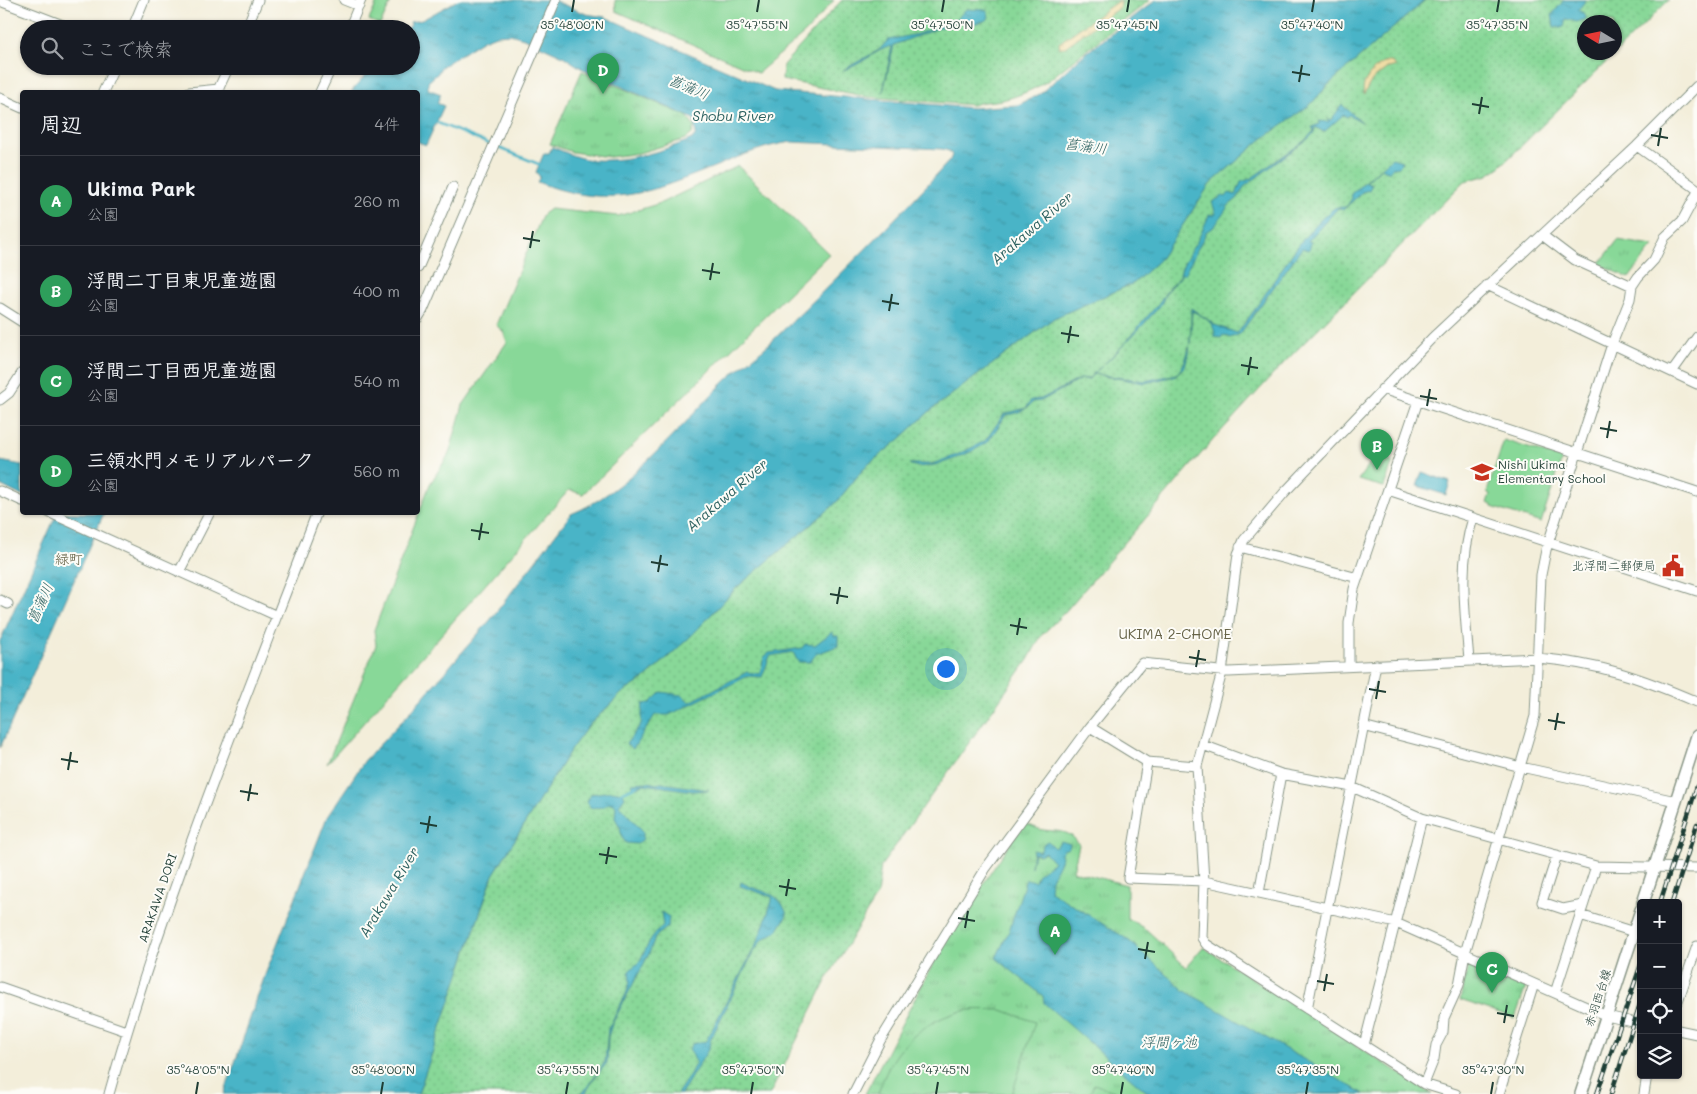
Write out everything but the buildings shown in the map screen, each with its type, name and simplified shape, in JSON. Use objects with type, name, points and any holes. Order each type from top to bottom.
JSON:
[{"type":"main road","points":[[1644,899],[1697,736]]},
{"type":"main road","name":"赤羽西台線","points":[[1582,1094],[1637,923]]},
{"type":"street","points":[[136,20],[144,0]]},
{"type":"street","points":[[250,20],[258,0]]},
{"type":"street","points":[[344,0],[360,3],[352,20]]},
{"type":"street","points":[[420,315],[556,0]]},
{"type":"street","points":[[0,1],[50,20]]},
{"type":"street","points":[[105,90],[111,75]]},
{"type":"street","points":[[218,90],[225,75]]},
{"type":"street","points":[[321,90],[328,75]]},
{"type":"street","points":[[1456,1094],[1424,1084],[1206,944],[1202,938],[1204,881],[1197,766],[1222,672],[1240,547],[1290,488],[1432,338],[1637,146],[1697,86]]},
{"type":"street","points":[[0,98],[20,107]]},
{"type":"street","points":[[1637,146],[1697,189]]},
{"type":"street","points":[[420,263],[453,187]]},
{"type":"street","points":[[1424,1084],[1434,1059],[1436,1045],[1443,1032],[1444,1018],[1459,985],[1465,953],[1535,716],[1541,575],[1548,542],[1612,344],[1627,307],[1632,286],[1654,260],[1665,237],[1682,221],[1697,193]]},
{"type":"street","points":[[1542,235],[1575,260],[1632,286]]},
{"type":"street","points":[[1487,285],[1697,384]]},
{"type":"street","points":[[0,308],[20,321]]},
{"type":"street","points":[[1672,372],[1697,337]]},
{"type":"street","points":[[0,400],[9,393],[20,376]]},
{"type":"street","points":[[1382,389],[1697,492]]},
{"type":"street","points":[[1350,666],[1350,612],[1358,578],[1418,401]]},
{"type":"street","points":[[1388,490],[1697,591]]},
{"type":"street","points":[[0,492],[20,500]]},
{"type":"street","points":[[54,515],[278,616]]},
{"type":"street","points":[[179,572],[208,515]]},
{"type":"street","name":"ARAKAWA DORI","points":[[109,1094],[126,1031],[164,918],[239,712],[316,515]]},
{"type":"street","points":[[1469,660],[1463,574],[1466,546],[1473,518]]},
{"type":"street","points":[[1240,547],[1358,578]]},
{"type":"street","points":[[853,1094],[880,1041],[986,868],[1090,726],[1142,663],[1222,672],[1538,658],[1580,663],[1615,670],[1649,681],[1697,702]]},
{"type":"street","points":[[1307,1009],[1376,665]]},
{"type":"street","points":[[1090,726],[1147,762],[1197,766]]},
{"type":"street","points":[[1363,726],[1521,767],[1676,801]]},
{"type":"street","points":[[1203,745],[1281,774],[1352,787],[1422,818],[1596,866],[1697,868]]},
{"type":"street","points":[[1147,762],[1128,878],[1204,881],[1396,923],[1607,1016],[1637,1023]]},
{"type":"street","points":[[1259,893],[1281,774]]},
{"type":"street","points":[[1364,1045],[1422,818]]},
{"type":"street","points":[[1557,855],[1542,902],[1563,909],[1583,905]]},
{"type":"street","points":[[1554,993],[1596,866]]},
{"type":"street","points":[[1580,915],[1634,932]]},
{"type":"street","points":[[1682,989],[1697,946]]},
{"type":"street","points":[[1498,1094],[1534,984]]},
{"type":"street","points":[[0,987],[126,1031]]},
{"type":"street","points":[[1682,1031],[1697,1034]]},
{"type":"street","points":[[1644,1094],[1646,1079]]},
{"type":"green space","points":[[378,0],[392,0],[382,20],[369,20]]},
{"type":"green space","points":[[615,0],[834,0],[806,32],[758,73],[616,11]]},
{"type":"green space","points":[[842,0],[1150,0],[1046,82],[1013,97],[973,105],[869,97],[782,80],[783,65]]},
{"type":"green space","points":[[1425,0],[1669,0],[1622,46],[1622,15],[1577,15],[1577,60],[1608,60],[1501,166],[1488,175],[1465,181],[1283,364],[1213,440],[1065,612],[1041,636],[1028,660],[881,866],[877,895],[827,979],[770,1094],[418,1094],[493,875],[571,749],[588,726],[622,693],[644,679],[691,636],[736,588],[834,505],[865,467],[900,439],[931,410],[1054,318],[1134,283],[1160,259],[1210,184],[1261,140],[1311,104],[1328,85]]},
{"type":"green space","points":[[582,71],[687,116],[694,127],[692,134],[686,139],[639,153],[610,157],[572,152],[550,144]]},
{"type":"green space","points":[[738,166],[829,254],[583,494],[569,490],[327,764],[376,645],[374,630],[418,515],[420,515],[420,510],[430,484],[449,454],[463,405],[507,342],[503,331],[496,325],[543,214],[550,209],[618,216],[661,203]]},
{"type":"green space","points":[[1618,240],[1653,246],[1629,278],[1599,264]]},
{"type":"green space","points":[[1504,440],[1562,459],[1541,523],[1492,507],[1492,505],[1487,503],[1490,494],[1487,492]]},
{"type":"green space","points":[[1375,456],[1393,461],[1384,487],[1358,480]]},
{"type":"green space","points":[[1024,823],[1041,829],[1064,832],[1072,836],[1079,845],[1073,871],[1127,885],[1127,918],[1147,930],[1186,967],[1203,947],[1432,1094],[865,1094],[946,939]]},
{"type":"green space","points":[[1469,962],[1526,987],[1515,1018],[1460,1000]]},
{"type":"green space","points":[[1002,1010],[1035,1022],[1012,1094],[878,1094],[890,1065],[898,1053],[919,1032],[944,1017],[964,1011]]},
{"type":"green space","points":[[1094,1084],[1122,1094],[1090,1094]]},
{"type":"sand","points":[[1118,1],[1121,2],[1120,7],[1065,47],[1060,48],[1059,43]]},
{"type":"sand","points":[[1386,62],[1391,62],[1396,66],[1386,69],[1372,80],[1364,94],[1364,85],[1369,75]]},
{"type":"water","points":[[458,0],[553,0],[586,14],[605,17],[775,91],[972,108],[1018,105],[1040,94],[1082,56],[1156,0],[1425,0],[1328,85],[1311,104],[1261,140],[1210,184],[1160,259],[1134,283],[1054,318],[931,410],[900,439],[865,467],[834,505],[736,588],[691,636],[644,679],[622,693],[588,726],[571,749],[493,875],[418,1094],[224,1094],[265,975],[327,817],[365,760],[403,720],[491,619],[571,514],[611,491],[651,458],[720,386],[769,344],[861,253],[928,184],[950,160],[952,155],[949,151],[942,149],[792,142],[773,145],[755,151],[650,190],[609,196],[587,195],[563,190],[537,182],[540,177],[536,172],[544,153],[549,153],[552,147],[586,159],[612,160],[640,156],[692,139],[696,134],[694,119],[581,68],[563,56],[524,38],[510,34],[496,35],[483,40],[441,67],[438,73],[428,82],[428,89],[441,94],[437,103],[444,106],[426,145],[420,143],[420,90],[353,90],[366,75],[420,75],[420,20]]},
{"type":"water","points":[[1564,0],[1586,0],[1578,10],[1585,15],[1577,15],[1577,22],[1566,19],[1564,27],[1554,27],[1552,15]]},
{"type":"water","points":[[966,9],[987,10],[989,17],[987,20],[973,24],[957,21],[894,45],[883,92],[892,46],[843,70],[879,50],[888,40],[918,34],[957,19]]},
{"type":"water","points":[[1342,105],[1362,122],[1349,115],[1347,117],[1343,115],[1324,132],[1315,127],[1314,133],[1309,138],[1244,187],[1237,199],[1229,205],[1215,226],[1207,231],[1184,275],[1182,273],[1179,277],[1185,261],[1209,215],[1216,214],[1212,202],[1223,196],[1226,197],[1229,193],[1236,195],[1241,182],[1250,179],[1303,142],[1314,131],[1312,127],[1319,124],[1319,121],[1329,122],[1328,119],[1331,120]]},
{"type":"water","points":[[1392,158],[1402,161],[1399,167],[1392,168],[1389,172],[1381,168],[1366,182],[1372,184],[1369,190],[1362,192],[1343,210],[1338,208],[1308,241],[1311,242],[1310,248],[1308,250],[1302,248],[1240,334],[1230,338],[1223,335],[1221,338],[1215,337],[1211,324],[1192,311],[1191,328],[1191,308],[1215,325],[1237,333],[1294,251],[1319,221],[1335,208],[1347,206],[1352,198],[1351,194]]},
{"type":"water","points":[[1167,290],[1159,307],[1120,348],[1158,304]]},
{"type":"water","points":[[1190,339],[1189,354],[1185,366],[1177,374],[1186,359]]},
{"type":"water","points":[[1104,364],[1094,374],[1145,381],[1177,374],[1145,383],[1093,374]]},
{"type":"water","points":[[1081,379],[1041,401],[1033,402],[1026,407],[1031,400],[1041,399]]},
{"type":"water","points":[[1025,408],[1006,415],[988,442],[971,451],[937,464],[917,466],[909,464],[932,464],[959,454],[985,441],[1004,414]]},
{"type":"water","points":[[0,461],[20,465],[20,495],[0,485]]},
{"type":"water","points":[[1422,472],[1450,482],[1446,495],[1417,486]]},
{"type":"water","name":"菖蒲川","points":[[56,515],[103,515],[0,748],[0,641]]},
{"type":"water","points":[[832,632],[834,636],[838,636],[838,646],[816,654],[810,662],[798,662],[793,652],[770,656],[762,677],[748,676],[669,715],[655,715],[633,749],[626,744],[641,724],[643,704],[650,703],[661,692],[681,695],[690,702],[747,672],[760,674],[764,657],[769,653],[802,648],[805,644],[815,645]]},
{"type":"water","points":[[648,782],[709,790],[693,791],[644,784],[633,788],[632,786],[633,783]]},
{"type":"water","points":[[612,791],[623,793],[625,797],[619,805],[643,831],[643,839],[637,844],[626,843],[622,837],[620,827],[615,818],[616,806],[614,804],[610,803],[602,807],[591,808],[587,802],[591,794]]},
{"type":"water","name":"浮間ヶ池","points":[[1048,841],[1055,848],[1061,841],[1070,844],[1069,848],[1063,850],[1061,854],[1062,857],[1051,879],[1050,891],[1127,939],[1185,991],[1364,1094],[1149,1094],[1044,1003],[1043,996],[996,958],[1009,931],[1026,879],[1035,881],[1038,874],[1054,862],[1045,852],[1040,855],[1034,853],[1031,867],[1033,850],[1040,852],[1044,843]]},
{"type":"water","points":[[741,882],[774,896],[784,907],[787,915],[778,930],[761,941],[753,953],[710,1041],[709,1048],[681,1094],[677,1094],[696,1062],[689,1049],[692,1044],[706,1041],[759,939],[772,901],[772,897],[740,886]]},
{"type":"water","points":[[661,912],[669,917],[668,927],[655,937],[649,954],[612,1024],[608,1037],[607,1063],[595,1077],[585,1094],[582,1094],[605,1062],[608,1029],[626,994],[630,981],[629,971],[639,962],[652,937],[663,925]]},
{"type":"waterway","points":[[433,121],[541,165]]},
{"type":"waterway","points":[[621,793],[636,786]]},
{"type":"railway","points":[[1661,899],[1697,786]]},
{"type":"railway","points":[[1673,899],[1697,824]]},
{"type":"railway","points":[[1597,1094],[1637,976]]},
{"type":"railway","points":[[1611,1094],[1637,1013]]},
{"type":"place","name":"三領水門メモリアルパーク","points":[[603,94]]},
{"type":"place","name":"浮間二丁目東児童遊園","points":[[1377,470]]},
{"type":"place","name":"Nishi Ukima Elementary School","points":[[1482,472]]},
{"type":"place","name":"北浮間二郵便局","points":[[1673,566]]},
{"type":"place","name":"Ukima Park","points":[[1055,955]]},
{"type":"place","name":"浮間二丁目西児童遊園","points":[[1492,993]]},
{"type":"district","name":"緑町","points":[[69,559]]},
{"type":"district","name":"UKIMA 2-CHOME","points":[[1175,634]]},
{"type":"water label","name":"Shobu River","points":[[733,116]]},
{"type":"water label","name":"Arakawa River","points":[[1032,228]]},
{"type":"water label","name":"Arakawa River","points":[[727,495]]},
{"type":"water label","name":"Arakawa River","points":[[389,892]]}]
